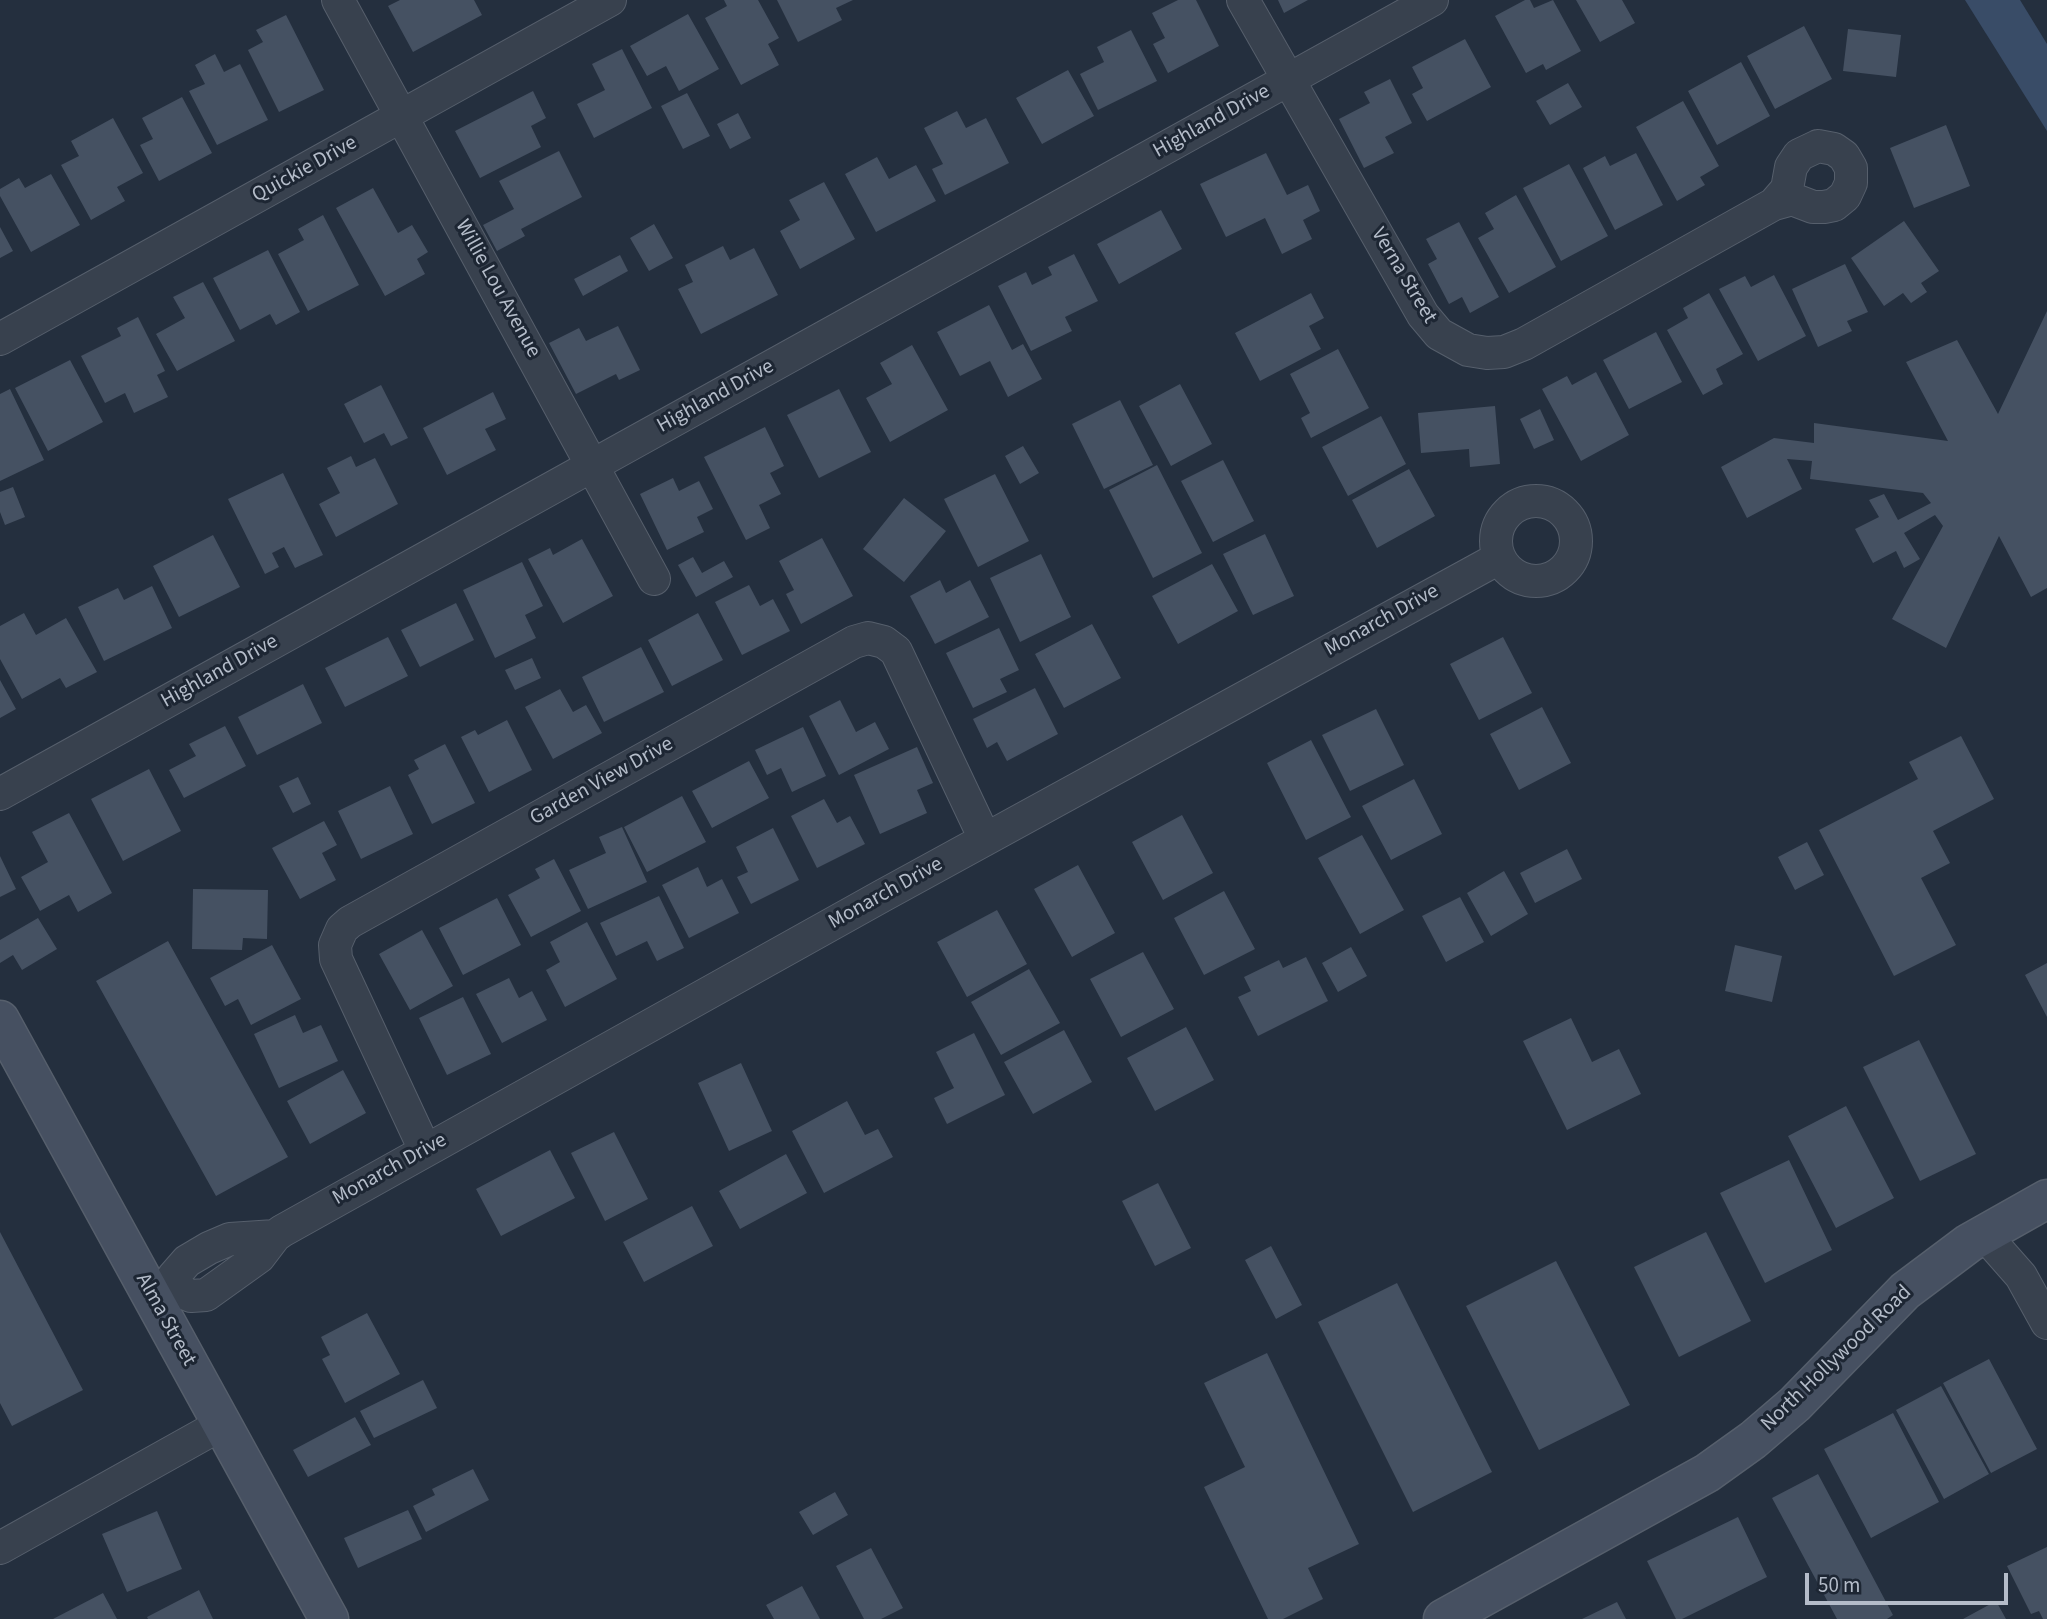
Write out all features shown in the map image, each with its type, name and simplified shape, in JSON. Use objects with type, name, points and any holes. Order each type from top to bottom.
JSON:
[{"type":"main road","name":"Alma Street","points":[[0,1020],[163,1294],[222,1424],[328,1619]]},
{"type":"main road","name":"North Hollywood Road","points":[[1443,1619],[1707,1473],[1753,1440],[1796,1404],[1905,1291],[1969,1242],[2047,1199]]},
{"type":"street","name":"Willie Lou Avenue","points":[[338,0],[654,579]]},
{"type":"street","name":"Quickie Drive","points":[[0,339],[610,0]]},
{"type":"street","name":"Verna Street","points":[[1243,0],[1423,315],[1438,334],[1468,351],[1504,352],[1524,344],[1774,204]]},
{"type":"street","name":"Highland Drive","points":[[0,794],[1432,0]]},
{"type":"street","name":"Monarch Drive","points":[[163,1294],[191,1297],[206,1295],[259,1257],[275,1236],[425,1150],[1499,558]]},
{"type":"street","name":"Garden View Drive","points":[[425,1150],[336,960],[335,945],[342,929],[350,922],[470,855],[854,642],[868,638],[884,642],[896,651],[985,839]]},
{"type":"street","points":[[1984,1234],[2021,1276],[2047,1323]]},
{"type":"street","points":[[0,1548],[222,1424]]},
{"type":"water","points":[[1965,0],[2020,0],[2047,44],[2047,131]]},
{"type":"building","points":[[400,0],[474,0],[482,15],[413,52],[388,6]]},
{"type":"building","points":[[724,0],[758,0],[779,38],[768,44],[779,65],[741,85],[705,18],[727,6]]},
{"type":"building","points":[[777,0],[853,0],[836,8],[842,20],[798,42]]},
{"type":"building","points":[[1178,0],[1196,0],[1219,46],[1168,73],[1153,44],[1165,38],[1152,13]]},
{"type":"building","points":[[1278,0],[1308,0],[1284,13]]},
{"type":"building","points":[[1530,0],[1534,8],[1553,0],[1581,51],[1546,70],[1543,64],[1526,73],[1495,16]]},
{"type":"building","points":[[1576,0],[1622,0],[1635,23],[1600,42]]},
{"type":"building","points":[[688,14],[719,69],[679,91],[666,66],[647,76],[630,46]]},
{"type":"building","points":[[286,15],[324,90],[279,112],[248,50],[263,42],[256,30]]},
{"type":"building","points":[[1804,26],[1832,79],[1775,109],[1747,56]]},
{"type":"building","points":[[1848,29],[1901,35],[1896,77],[1843,71]]},
{"type":"building","points":[[1131,30],[1157,81],[1098,110],[1080,74],[1104,62],[1097,47]]},
{"type":"building","points":[[1465,39],[1491,87],[1427,121],[1412,94],[1423,88],[1412,67]]},
{"type":"building","points":[[622,49],[652,108],[594,138],[577,104],[605,90],[592,64]]},
{"type":"building","points":[[215,54],[224,72],[240,64],[268,120],[217,145],[189,91],[205,84],[195,65]]},
{"type":"building","points":[[1741,62],[1770,116],[1717,145],[1688,91]]},
{"type":"building","points":[[1068,70],[1094,116],[1042,144],[1016,98]]},
{"type":"building","points":[[1390,79],[1412,123],[1385,137],[1394,153],[1364,168],[1339,119],[1370,103],[1364,92]]},
{"type":"building","points":[[1568,83],[1582,107],[1550,125],[1536,101]]},
{"type":"building","points":[[533,91],[546,118],[531,126],[541,147],[480,178],[455,131]]},
{"type":"building","points":[[687,93],[710,136],[683,149],[661,106]]},
{"type":"building","points":[[182,97],[212,153],[159,181],[140,145],[153,139],[142,118]]},
{"type":"building","points":[[1683,101],[1719,166],[1700,177],[1705,185],[1677,201],[1636,127]]},
{"type":"building","points":[[957,111],[966,128],[986,118],[1009,163],[945,195],[932,169],[943,164],[924,128]]},
{"type":"building","points":[[738,113],[751,138],[730,149],[717,124]]},
{"type":"building","points":[[113,118],[143,173],[117,187],[125,201],[91,220],[61,165],[79,156],[71,141]]},
{"type":"building","points":[[1946,125],[1970,186],[1914,208],[1890,148]]},
{"type":"building","points":[[559,151],[582,197],[521,229],[525,236],[497,251],[483,225],[514,209],[499,181]]},
{"type":"building","points":[[1266,153],[1287,195],[1308,185],[1320,211],[1303,220],[1312,239],[1282,254],[1265,218],[1226,237],[1200,184]]},
{"type":"building","points":[[1636,153],[1663,205],[1615,230],[1583,168],[1605,156],[1610,166]]},
{"type":"building","points":[[877,157],[889,179],[916,165],[936,201],[876,232],[845,174]]},
{"type":"building","points":[[1569,164],[1608,236],[1561,261],[1523,188]]},
{"type":"building","points":[[51,174],[80,225],[31,252],[0,196],[0,189],[19,178],[25,188]]},
{"type":"building","points":[[824,182],[855,239],[800,269],[780,231],[800,220],[789,200]]},
{"type":"building","points":[[373,188],[398,233],[412,225],[428,252],[417,259],[425,274],[385,296],[336,208]]},
{"type":"building","points":[[1516,195],[1556,267],[1509,293],[1478,238],[1494,229],[1485,213]]},
{"type":"building","points":[[1161,210],[1182,249],[1119,284],[1097,244]]},
{"type":"building","points":[[323,215],[359,285],[308,311],[278,254],[304,240],[298,229]]},
{"type":"building","points":[[1904,221],[1939,271],[1921,283],[1927,292],[1911,303],[1903,293],[1884,306],[1851,258]]},
{"type":"building","points":[[1459,222],[1499,297],[1470,313],[1462,297],[1449,304],[1428,264],[1437,259],[1426,239]]},
{"type":"building","points":[[654,224],[673,258],[649,271],[630,238]]},
{"type":"building","points":[[0,227],[13,251],[0,258]]},
{"type":"building","points":[[723,246],[730,260],[754,248],[778,295],[701,334],[678,289],[693,282],[685,265]]},
{"type":"building","points":[[268,250],[300,312],[276,325],[270,314],[240,330],[213,278]]},
{"type":"building","points":[[1074,254],[1098,301],[1065,317],[1072,331],[1031,351],[998,286],[1026,272],[1032,285],[1052,275],[1048,267]]},
{"type":"building","points":[[620,255],[628,271],[583,296],[574,279]]},
{"type":"building","points":[[1845,264],[1868,312],[1847,321],[1852,331],[1818,347],[1792,289]]},
{"type":"building","points":[[1774,275],[1806,336],[1758,361],[1719,289],[1745,276],[1751,287]]},
{"type":"building","points":[[203,282],[235,341],[177,371],[156,334],[185,318],[173,297]]},
{"type":"building","points":[[1311,293],[1324,318],[1309,326],[1321,349],[1260,381],[1235,333]]},
{"type":"building","points":[[1709,293],[1743,354],[1716,369],[1723,384],[1703,395],[1667,330],[1688,318],[1683,308]]},
{"type":"building","points":[[989,305],[1012,350],[1023,344],[1042,379],[1008,397],[990,361],[960,376],[937,332]]},
{"type":"building","points":[[2047,311],[2047,588],[2031,597],[1999,536],[1946,648],[1892,619],[1943,526],[1935,515],[1904,533],[1920,559],[1904,568],[1896,551],[1873,563],[1855,529],[1879,517],[1869,500],[1884,494],[1898,520],[1931,503],[1923,493],[1810,479],[1812,461],[1787,459],[1802,489],[1747,518],[1721,467],[1774,438],[1814,443],[1814,423],[1948,441],[1906,362],[1957,340],[1998,414]]},
{"type":"building","points":[[138,317],[165,371],[157,375],[168,397],[134,413],[125,393],[105,403],[81,356],[121,336],[117,328]]},
{"type":"building","points":[[618,326],[640,370],[619,380],[616,374],[576,394],[549,343],[579,328],[586,341]]},
{"type":"building","points":[[1656,332],[1682,382],[1629,409],[1603,360]]},
{"type":"building","points":[[912,345],[948,410],[890,442],[866,398],[892,384],[880,363]]},
{"type":"building","points":[[1338,349],[1369,408],[1311,438],[1301,418],[1310,413],[1290,374]]},
{"type":"building","points":[[70,360],[103,422],[48,451],[15,388]]},
{"type":"building","points":[[1596,372],[1629,435],[1581,461],[1542,389],[1567,376],[1572,385]]},
{"type":"building","points":[[1180,384],[1212,444],[1171,466],[1139,406]]},
{"type":"building","points":[[381,385],[408,438],[391,446],[384,433],[364,443],[344,404]]},
{"type":"building","points":[[10,389],[44,460],[0,481],[0,394]]},
{"type":"building","points":[[839,389],[871,452],[819,478],[787,415]]},
{"type":"building","points":[[493,392],[506,419],[485,429],[496,450],[447,475],[423,428]]},
{"type":"building","points":[[1120,400],[1153,465],[1104,489],[1072,424]]},
{"type":"building","points":[[1495,406],[1500,464],[1470,467],[1469,449],[1421,453],[1418,413]]},
{"type":"building","points":[[1540,409],[1554,440],[1534,449],[1520,419]]},
{"type":"building","points":[[1381,416],[1406,464],[1348,496],[1322,447]]},
{"type":"building","points":[[765,427],[784,466],[770,473],[781,494],[759,505],[770,528],[746,540],[704,457]]},
{"type":"building","points":[[1023,446],[1039,473],[1020,484],[1005,456]]},
{"type":"building","points":[[351,456],[356,467],[375,458],[398,504],[336,537],[319,504],[340,493],[327,468]]},
{"type":"building","points":[[1223,460],[1254,521],[1213,542],[1181,481]]},
{"type":"building","points":[[1157,465],[1202,553],[1153,578],[1109,490]]},
{"type":"building","points":[[1409,469],[1435,516],[1377,548],[1352,500]]},
{"type":"building","points":[[283,473],[323,555],[295,568],[284,547],[272,553],[279,567],[265,574],[228,499]]},
{"type":"building","points":[[995,474],[1029,541],[978,567],[944,499]]},
{"type":"building","points":[[673,478],[679,491],[699,481],[713,509],[697,517],[704,532],[667,550],[640,494]]},
{"type":"building","points":[[13,487],[25,517],[5,525],[0,512],[0,492]]},
{"type":"building","points":[[904,498],[946,531],[904,582],[863,549]]},
{"type":"building","points":[[1265,534],[1294,596],[1253,615],[1223,554]]},
{"type":"building","points":[[213,535],[240,587],[179,617],[153,566]]},
{"type":"building","points":[[822,538],[853,596],[801,624],[786,594],[794,590],[779,561]]},
{"type":"building","points":[[582,539],[613,596],[563,623],[528,559],[550,548],[553,555]]},
{"type":"building","points":[[1041,554],[1071,617],[1020,642],[990,578]]},
{"type":"building","points":[[693,557],[702,573],[724,561],[733,577],[696,597],[678,565]]},
{"type":"building","points":[[522,562],[543,606],[525,615],[536,638],[495,658],[463,590]]},
{"type":"building","points":[[1212,564],[1238,611],[1178,644],[1152,596]]},
{"type":"building","points":[[940,580],[946,593],[970,580],[989,617],[935,644],[910,596]]},
{"type":"building","points":[[749,585],[760,606],[773,599],[790,631],[742,655],[715,602]]},
{"type":"building","points":[[152,586],[172,628],[104,661],[78,607],[118,588],[124,600]]},
{"type":"building","points":[[456,603],[474,640],[420,667],[401,630]]},
{"type":"building","points":[[24,613],[36,635],[66,618],[97,672],[66,688],[60,678],[22,699],[0,659],[0,626]]},
{"type":"building","points":[[698,613],[723,660],[672,686],[648,640]]},
{"type":"building","points":[[1092,624],[1121,678],[1064,708],[1035,654]]},
{"type":"building","points":[[999,628],[1019,670],[1000,679],[1007,692],[973,708],[946,653]]},
{"type":"building","points":[[388,637],[408,676],[345,707],[325,668]]},
{"type":"building","points":[[1503,637],[1532,693],[1479,720],[1450,664]]},
{"type":"building","points":[[641,647],[664,692],[604,722],[582,677]]},
{"type":"building","points":[[532,658],[541,678],[515,690],[505,670]]},
{"type":"building","points":[[0,680],[16,709],[0,718]]},
{"type":"building","points":[[303,684],[322,723],[257,755],[238,717]]},
{"type":"building","points":[[1035,688],[1058,734],[1007,761],[997,742],[987,748],[973,719]]},
{"type":"building","points":[[560,689],[573,712],[586,705],[602,733],[553,759],[525,707]]},
{"type":"building","points":[[840,700],[856,732],[875,722],[889,749],[839,775],[809,716]]},
{"type":"building","points":[[1542,707],[1571,763],[1519,790],[1490,734]]},
{"type":"building","points":[[1376,709],[1404,765],[1350,791],[1322,735]]},
{"type":"building","points":[[507,720],[532,770],[489,792],[461,737],[475,730],[478,735]]},
{"type":"building","points":[[225,726],[246,766],[184,798],[169,770],[196,756],[189,744]]},
{"type":"building","points":[[803,727],[826,776],[792,792],[781,768],[767,775],[755,750]]},
{"type":"building","points":[[1961,736],[1994,799],[1933,831],[1950,863],[1921,878],[1956,945],[1894,976],[1819,830],[1918,779],[1909,762]]},
{"type":"building","points":[[1311,740],[1351,817],[1306,840],[1267,763]]},
{"type":"building","points":[[445,744],[475,803],[432,824],[408,775],[419,769],[414,760]]},
{"type":"building","points":[[917,747],[933,783],[917,790],[927,813],[880,834],[854,775]]},
{"type":"building","points":[[749,761],[769,798],[712,828],[692,791]]},
{"type":"building","points":[[149,769],[181,831],[123,861],[91,799]]},
{"type":"building","points":[[298,777],[311,804],[293,813],[279,786]]},
{"type":"building","points":[[1414,779],[1442,834],[1391,860],[1362,806]]},
{"type":"building","points":[[390,786],[413,834],[361,859],[338,811]]},
{"type":"building","points":[[682,796],[706,842],[647,872],[624,827]]},
{"type":"building","points":[[824,799],[837,823],[850,816],[865,844],[817,868],[791,816]]},
{"type":"building","points":[[69,813],[112,893],[78,912],[69,895],[40,911],[21,877],[48,862],[32,832]]},
{"type":"building","points":[[1182,815],[1213,873],[1163,900],[1132,842]]},
{"type":"building","points":[[324,821],[337,845],[322,853],[336,880],[300,899],[272,848]]},
{"type":"building","points":[[622,827],[647,882],[588,909],[569,870],[606,853],[599,837]]},
{"type":"building","points":[[773,828],[799,880],[751,904],[737,877],[748,872],[736,847]]},
{"type":"building","points":[[1362,835],[1404,910],[1360,934],[1318,858]]},
{"type":"building","points":[[1807,842],[1824,875],[1795,890],[1778,857]]},
{"type":"building","points":[[1567,849],[1582,879],[1535,903],[1520,873]]},
{"type":"building","points":[[0,856],[16,889],[0,897]]},
{"type":"building","points":[[554,859],[581,911],[531,937],[508,895],[540,878],[535,869]]},
{"type":"building","points":[[1078,865],[1115,933],[1072,957],[1034,889]]},
{"type":"building","points":[[698,867],[707,887],[722,879],[739,913],[689,938],[662,885]]},
{"type":"building","points":[[1504,871],[1528,914],[1491,936],[1467,893]]},
{"type":"building","points":[[193,889],[268,890],[267,939],[243,938],[242,950],[192,949]]},
{"type":"building","points":[[1224,891],[1255,949],[1204,975],[1174,918]]},
{"type":"building","points":[[659,896],[684,948],[657,961],[647,941],[616,956],[600,923]]},
{"type":"building","points":[[1460,897],[1484,942],[1446,962],[1422,916]]},
{"type":"building","points":[[497,898],[521,945],[463,975],[439,928]]},
{"type":"building","points":[[997,910],[1027,964],[967,997],[937,942]]},
{"type":"building","points":[[38,918],[57,949],[22,970],[13,955],[0,963],[0,940]]},
{"type":"building","points":[[587,922],[617,979],[565,1007],[546,970],[560,962],[550,942]]},
{"type":"building","points":[[422,930],[453,986],[410,1010],[379,954]]},
{"type":"building","points":[[168,941],[288,1157],[216,1196],[96,981]]},
{"type":"building","points":[[272,945],[301,999],[251,1025],[238,999],[225,1006],[210,978]]},
{"type":"building","points":[[1735,945],[1782,956],[1772,1002],[1725,991]]},
{"type":"building","points":[[1351,947],[1367,976],[1338,992],[1322,963]]},
{"type":"building","points":[[1143,952],[1174,1009],[1121,1037],[1090,979]]},
{"type":"building","points":[[1306,957],[1328,1001],[1258,1036],[1238,997],[1251,991],[1244,977],[1279,960],[1283,968]]},
{"type":"building","points":[[2047,963],[2047,1017],[2025,975]]},
{"type":"building","points":[[1029,969],[1060,1023],[1001,1055],[971,1002]]},
{"type":"building","points":[[509,978],[519,998],[532,991],[547,1020],[502,1043],[476,994]]},
{"type":"building","points":[[463,997],[491,1054],[447,1075],[419,1018]]},
{"type":"building","points":[[295,1015],[303,1033],[321,1025],[338,1061],[279,1088],[254,1034]]},
{"type":"building","points":[[1571,1018],[1592,1062],[1619,1049],[1641,1094],[1567,1130],[1523,1041]]},
{"type":"building","points":[[1186,1027],[1214,1080],[1155,1111],[1127,1058]]},
{"type":"building","points":[[1064,1030],[1092,1082],[1033,1114],[1004,1062]]},
{"type":"building","points":[[974,1033],[1005,1095],[947,1124],[934,1098],[954,1088],[936,1052]]},
{"type":"building","points":[[1919,1040],[1976,1154],[1920,1181],[1863,1067]]},
{"type":"building","points":[[741,1063],[772,1131],[729,1151],[698,1083]]},
{"type":"building","points":[[343,1070],[366,1113],[310,1144],[287,1101]]},
{"type":"building","points":[[847,1101],[865,1135],[878,1129],[893,1157],[824,1193],[792,1131]]},
{"type":"building","points":[[1846,1106],[1894,1198],[1836,1228],[1788,1136]]},
{"type":"building","points":[[614,1132],[648,1199],[605,1221],[571,1153]]},
{"type":"building","points":[[550,1150],[575,1198],[501,1236],[476,1189]]},
{"type":"building","points":[[786,1154],[807,1193],[740,1229],[719,1191]]},
{"type":"building","points":[[1789,1160],[1832,1250],[1765,1283],[1720,1193]]},
{"type":"building","points":[[1158,1183],[1191,1248],[1155,1266],[1122,1201]]},
{"type":"building","points":[[692,1206],[713,1246],[644,1282],[623,1242]]},
{"type":"building","points":[[0,1232],[83,1390],[12,1426],[0,1403]]},
{"type":"building","points":[[1706,1232],[1751,1321],[1679,1357],[1634,1267]]},
{"type":"building","points":[[1271,1246],[1302,1305],[1276,1319],[1245,1260]]},
{"type":"building","points":[[1556,1261],[1630,1405],[1539,1450],[1466,1306]]},
{"type":"building","points":[[1397,1283],[1492,1472],[1413,1512],[1318,1322]]},
{"type":"building","points":[[367,1313],[400,1374],[345,1403],[322,1359],[330,1355],[321,1337]]},
{"type":"building","points":[[1267,1353],[1359,1544],[1308,1568],[1323,1599],[1283,1619],[1268,1619],[1204,1487],[1245,1467],[1204,1383]]},
{"type":"building","points":[[1989,1359],[2037,1449],[1991,1473],[1943,1383]]},
{"type":"building","points":[[423,1380],[437,1408],[374,1438],[360,1411]]},
{"type":"building","points":[[1941,1386],[1989,1474],[1944,1499],[1896,1410]]},
{"type":"building","points":[[1893,1413],[1939,1502],[1871,1538],[1824,1449]]},
{"type":"building","points":[[355,1417],[371,1445],[308,1477],[293,1450]]},
{"type":"building","points":[[473,1469],[489,1500],[426,1532],[413,1506],[435,1495],[432,1489]]},
{"type":"building","points":[[1818,1474],[1893,1615],[1887,1619],[1837,1619],[1772,1498]]},
{"type":"building","points":[[835,1492],[848,1515],[813,1535],[799,1512]]},
{"type":"building","points":[[408,1510],[422,1539],[358,1568],[344,1538]]},
{"type":"building","points":[[157,1511],[182,1569],[127,1592],[102,1534]]},
{"type":"building","points":[[1738,1517],[1767,1577],[1682,1619],[1676,1619],[1647,1561]]},
{"type":"building","points":[[2047,1547],[2047,1619],[2043,1619],[2039,1611],[2031,1614],[2007,1566]]},
{"type":"building","points":[[871,1548],[903,1608],[881,1619],[864,1619],[836,1566]]},
{"type":"building","points":[[802,1586],[820,1619],[774,1619],[766,1605]]},
{"type":"building","points":[[199,1590],[213,1619],[148,1619],[147,1617]]},
{"type":"building","points":[[103,1593],[117,1619],[53,1619]]},
{"type":"building","points":[[1996,1601],[2006,1619],[1963,1619]]},
{"type":"building","points":[[1617,1602],[1626,1619],[1582,1619]]}]
